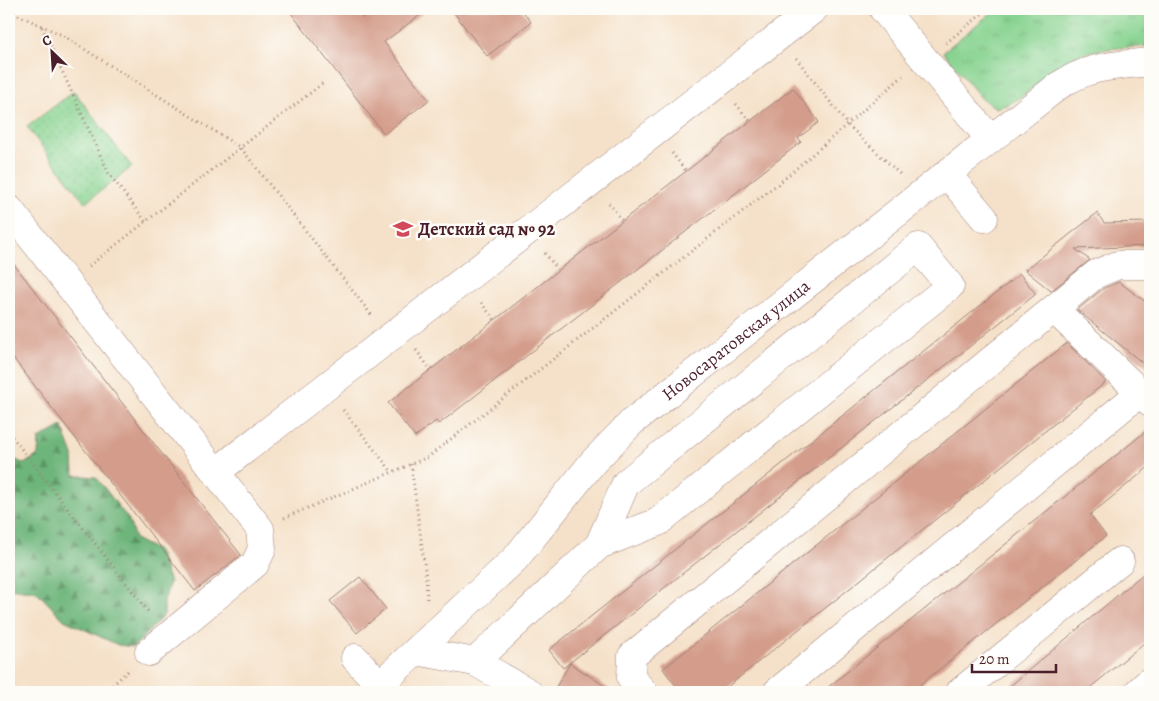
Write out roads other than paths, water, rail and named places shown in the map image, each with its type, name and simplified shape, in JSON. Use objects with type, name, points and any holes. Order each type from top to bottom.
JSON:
[{"type":"street","points":[[216,472],[814,9]]},
{"type":"street","points":[[883,9],[990,140]]},
{"type":"street","name":"Новосаратовская улица","points":[[376,688],[515,559],[593,462],[632,422],[1058,86],[1078,74],[1095,68],[1150,62]]},
{"type":"street","points":[[947,174],[984,218]]},
{"type":"street","points":[[9,209],[260,528],[262,548],[255,564],[158,644]]},
{"type":"street","points":[[475,662],[599,545],[658,522],[950,286],[918,247],[626,483],[599,545]]},
{"type":"street","points":[[644,692],[631,678],[632,656],[1096,274],[1118,265],[1148,267]]},
{"type":"street","points":[[777,692],[1146,397],[1054,309]]},
{"type":"street","points":[[960,692],[1120,561]]},
{"type":"street","points":[[416,651],[475,662],[528,692]]},
{"type":"street","points":[[355,658],[376,688]]},
{"type":"street","points":[[1138,692],[1150,681]]},
{"type":"place","name":"Детский сад № 92","points":[[403,229]]}]
